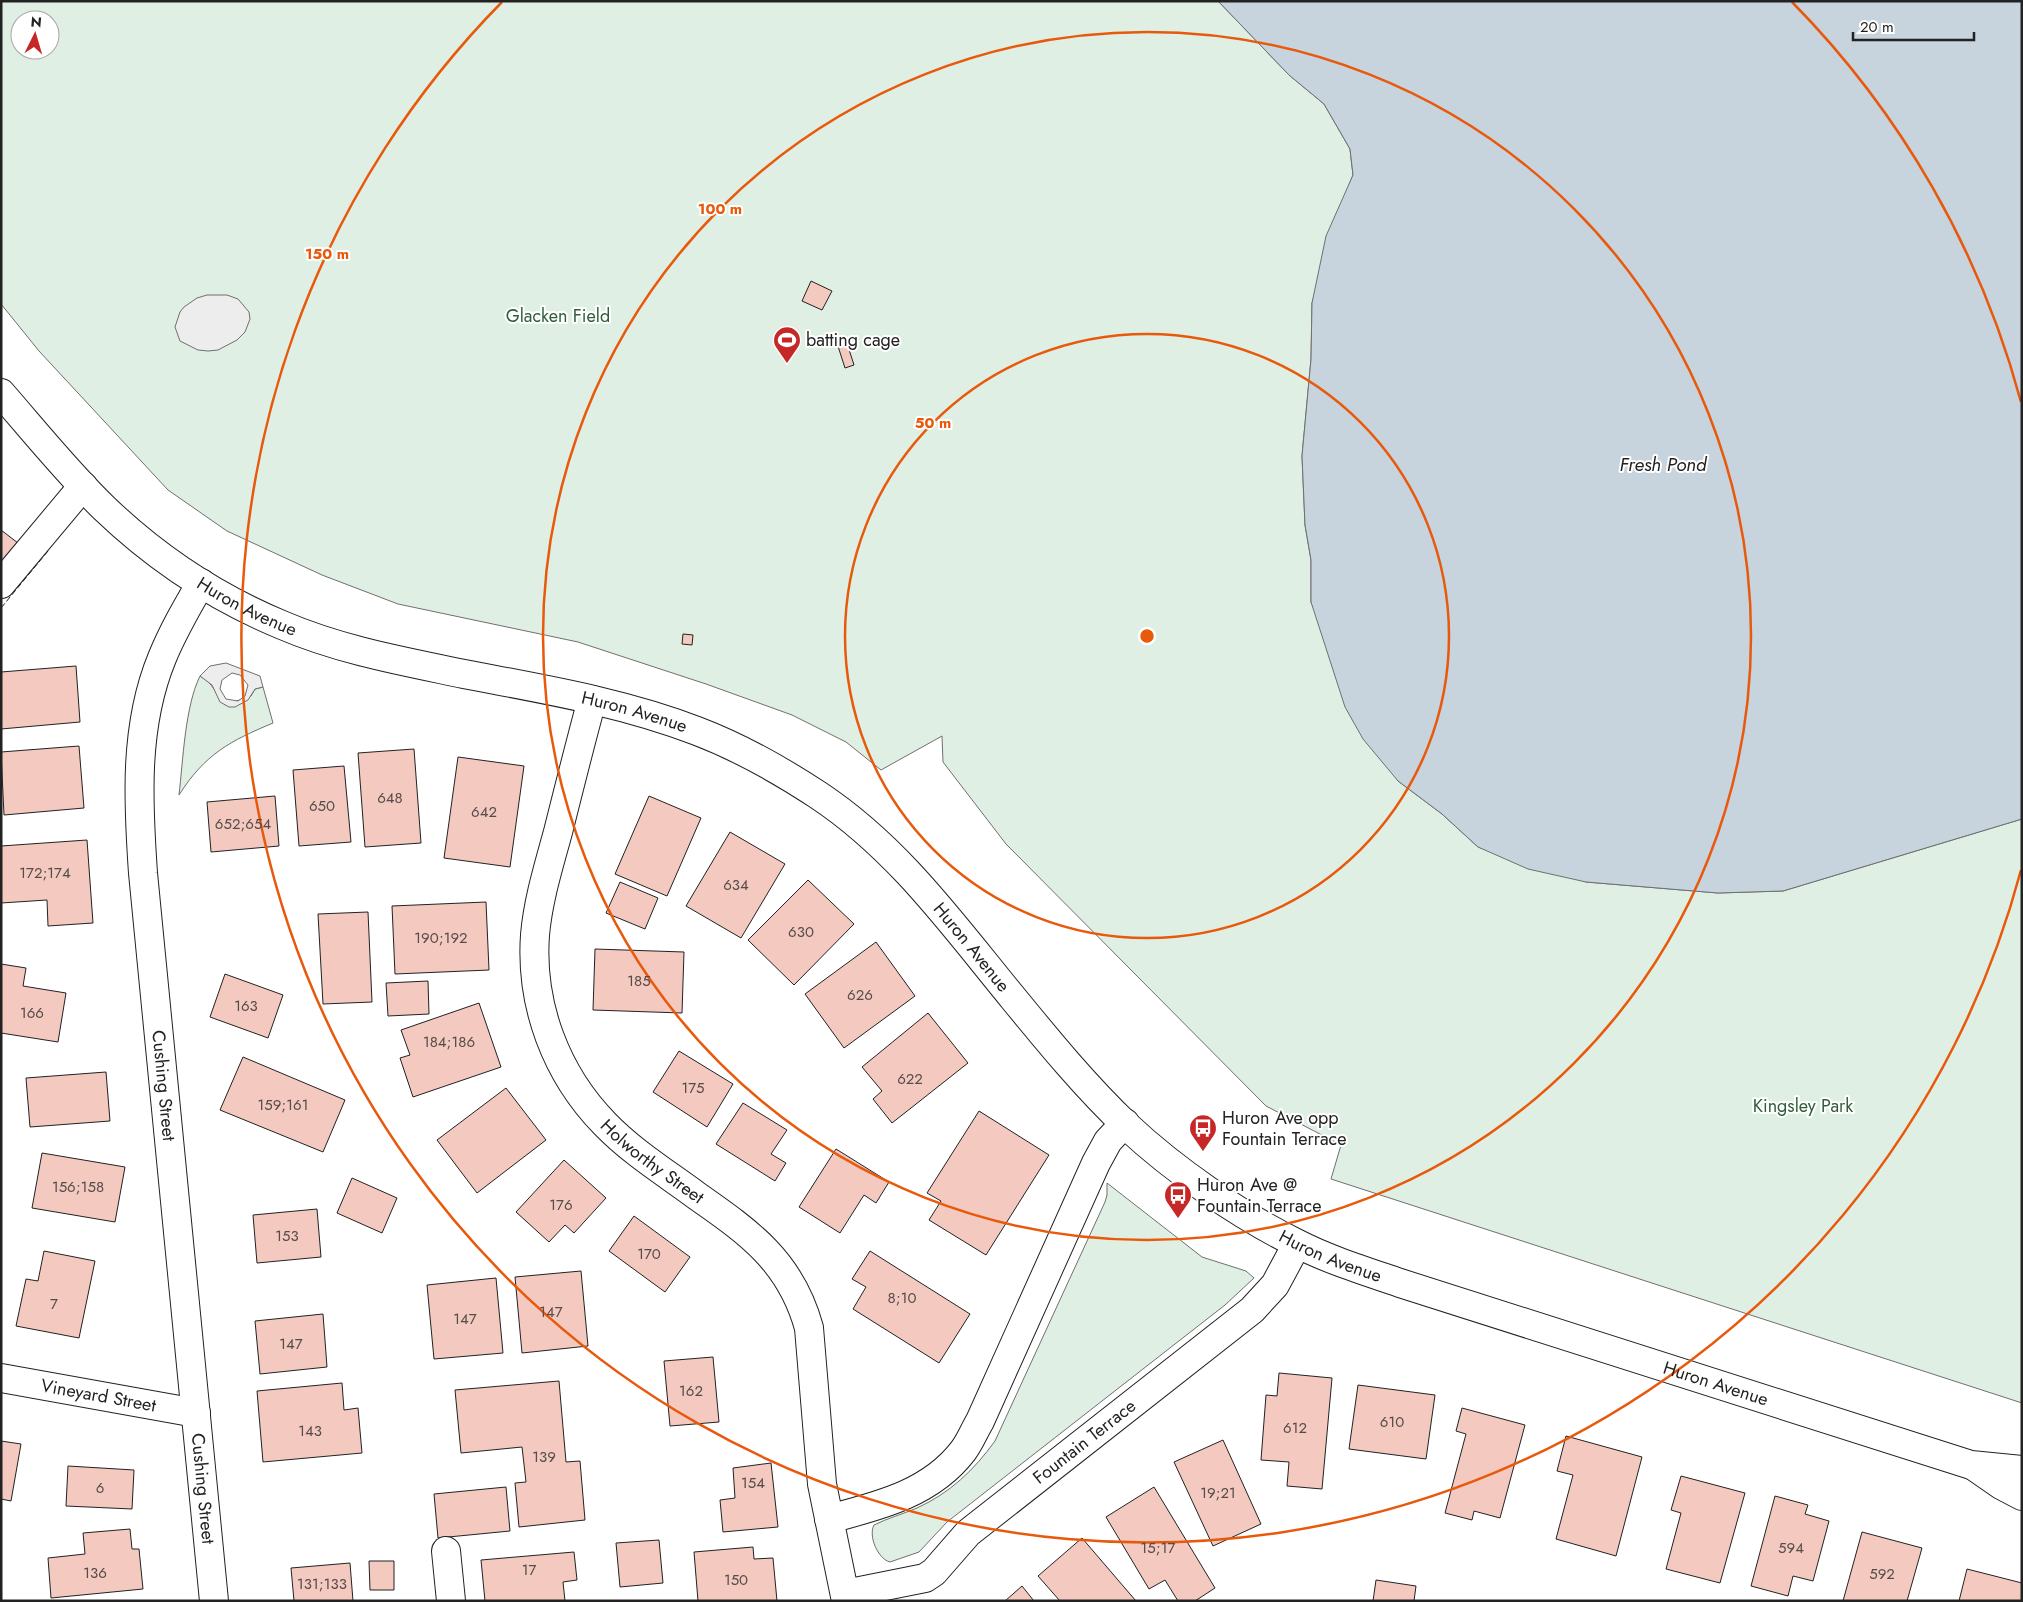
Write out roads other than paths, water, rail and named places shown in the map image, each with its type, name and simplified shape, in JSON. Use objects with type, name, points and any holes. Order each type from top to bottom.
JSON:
[{"type":"street","name":"Huron Avenue","points":[[1,393],[83,486],[113,516],[152,550],[201,583],[259,615],[336,645],[379,657],[592,700],[675,723],[716,738],[793,779],[841,812],[883,846],[913,876],[1049,1041],[1125,1124],[1186,1174],[1257,1222],[1297,1244],[1327,1258],[1409,1286],[1971,1465],[2022,1470]]},
{"type":"street","points":[[1,584],[83,486]]},
{"type":"street","name":"Cushing Street","points":[[201,583],[161,660],[144,724],[139,790],[144,883],[214,1601]]},
{"type":"street","name":"Holworthy Street","points":[[592,700],[537,920],[535,971],[543,1019],[563,1068],[582,1098],[605,1125],[633,1150],[746,1231],[778,1264],[794,1289],[805,1314],[810,1336],[822,1474],[829,1519],[846,1597]]},
{"type":"street","points":[[829,1519],[880,1505],[913,1492],[940,1474],[964,1450],[980,1421],[1096,1163],[1108,1142],[1125,1124]]},
{"type":"street","name":"Fountain Terrace","points":[[846,1597],[915,1581],[934,1572],[968,1533],[1252,1310],[1275,1285],[1297,1244]]},
{"type":"street","name":"Vineyard Street","points":[[1,1378],[196,1413]]},
{"type":"street","name":"Huron Avenue","points":[[1971,1465],[2000,1485],[2022,1496]]},
{"type":"street","points":[[446,1551],[451,1601]]},
{"type":"water","name":"Fresh Pond","points":[[1218,1],[2022,1],[2022,819],[1783,891],[1718,893],[1586,882],[1528,869],[1478,847],[1442,814],[1398,781],[1363,739],[1345,707],[1311,602],[1311,560],[1305,525],[1302,456],[1311,359],[1312,303],[1326,236],[1353,175],[1350,149],[1324,104],[1289,75]]},
{"type":"place","name":"batting cage","points":[[787,364]]},
{"type":"place","name":"Huron Ave opp Fountain Terrace","points":[[1203,1152]]},
{"type":"place","name":"Huron Ave @ Fountain Terrace","points":[[1178,1219]]},
{"type":"park label","name":"Glacken Field","points":[[558,316]]},
{"type":"park label","name":"Kingsley Park","points":[[1803,1106]]}]
